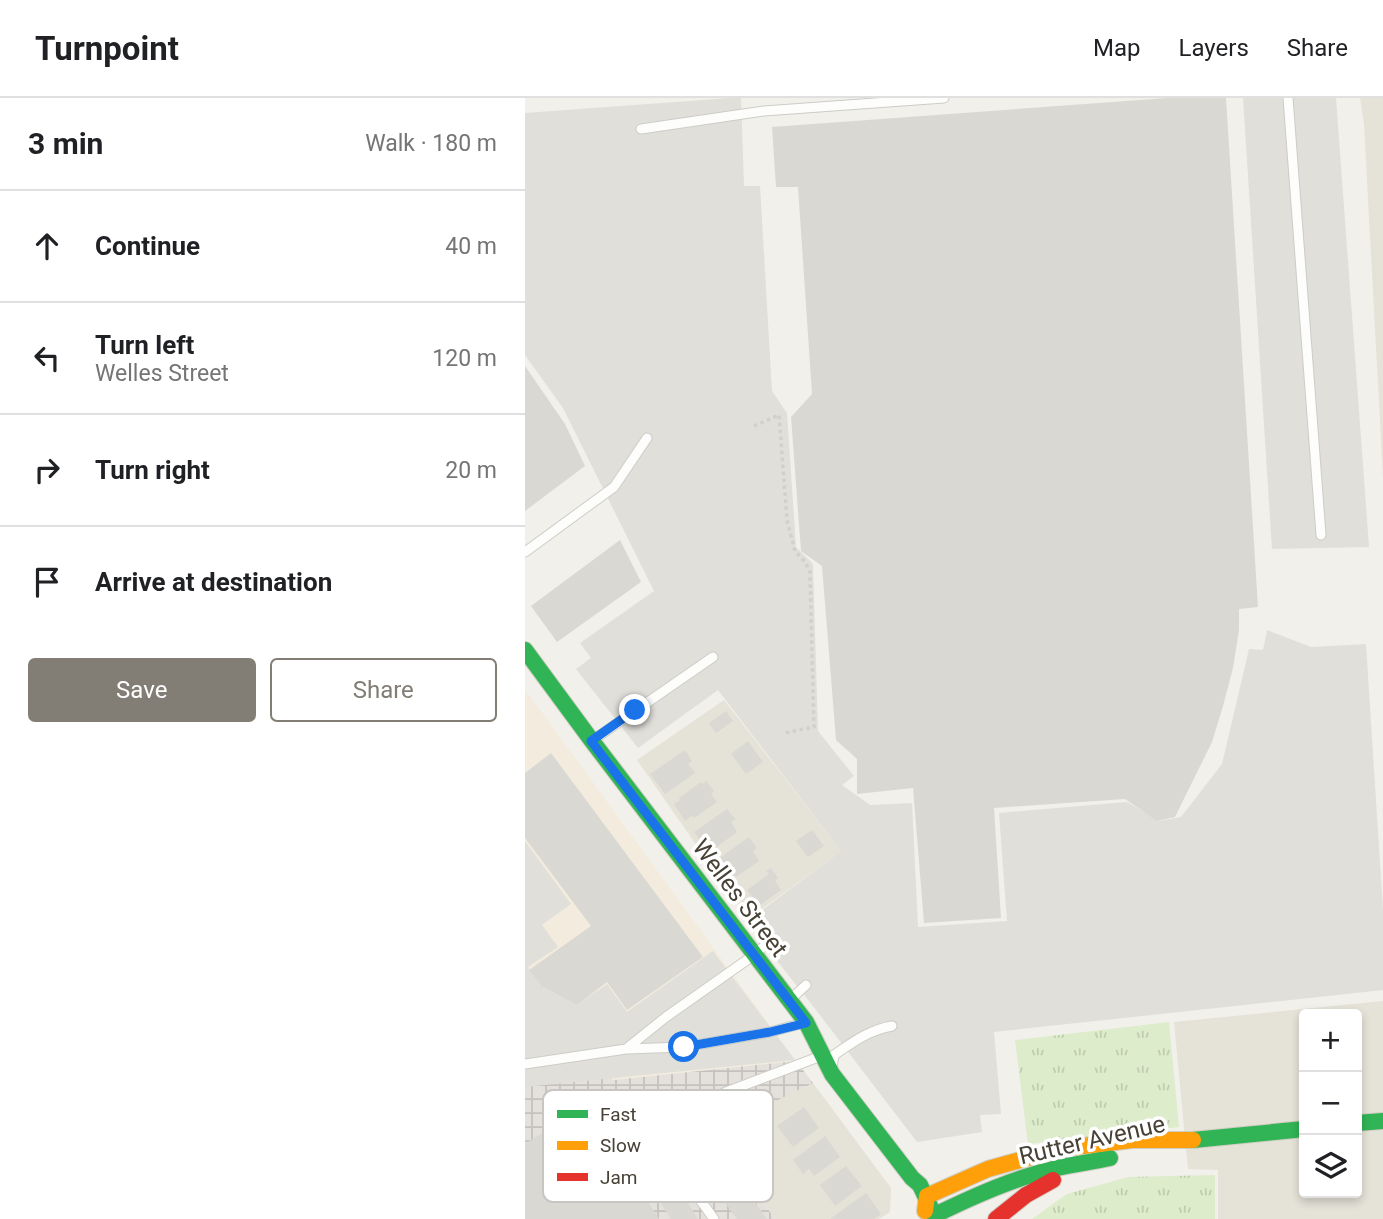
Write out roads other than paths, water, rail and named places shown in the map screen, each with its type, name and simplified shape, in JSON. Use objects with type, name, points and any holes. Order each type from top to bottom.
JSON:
[{"type":"main road","name":"Welles Street","points":[[525,650],[806,1023],[832,1074],[927,1196],[930,1218]]},
{"type":"main road","points":[[1362,1123],[1383,1121]]},
{"type":"main road","name":"Rutter Avenue","points":[[927,1196],[988,1169],[1059,1149],[1132,1140],[1186,1141],[1299,1130]]},
{"type":"main road","name":"Rutter Avenue","points":[[930,1218],[965,1200],[1016,1180],[1058,1168],[1142,1153],[1186,1141]]},
{"type":"main road","points":[[996,1219],[1039,1186],[1107,1159]]},
{"type":"main road","name":"Welles Street","points":[[912,1178],[912,1189],[930,1218]]},
{"type":"lane","points":[[641,129],[764,111],[944,98]]},
{"type":"lane","points":[[1288,98],[1321,535]]},
{"type":"lane","points":[[525,552],[614,487],[647,438]]},
{"type":"lane","points":[[591,741],[713,657]]},
{"type":"lane","points":[[626,1049],[771,940]]},
{"type":"lane","points":[[789,1000],[806,985]]},
{"type":"lane","points":[[525,1064],[626,1049],[684,1047],[806,1023]]},
{"type":"lane","points":[[832,1074],[834,1055],[863,1035],[892,1026]]},
{"type":"lane","points":[[731,1090],[823,1055]]},
{"type":"lane","points":[[702,1202],[714,1219]]}]
